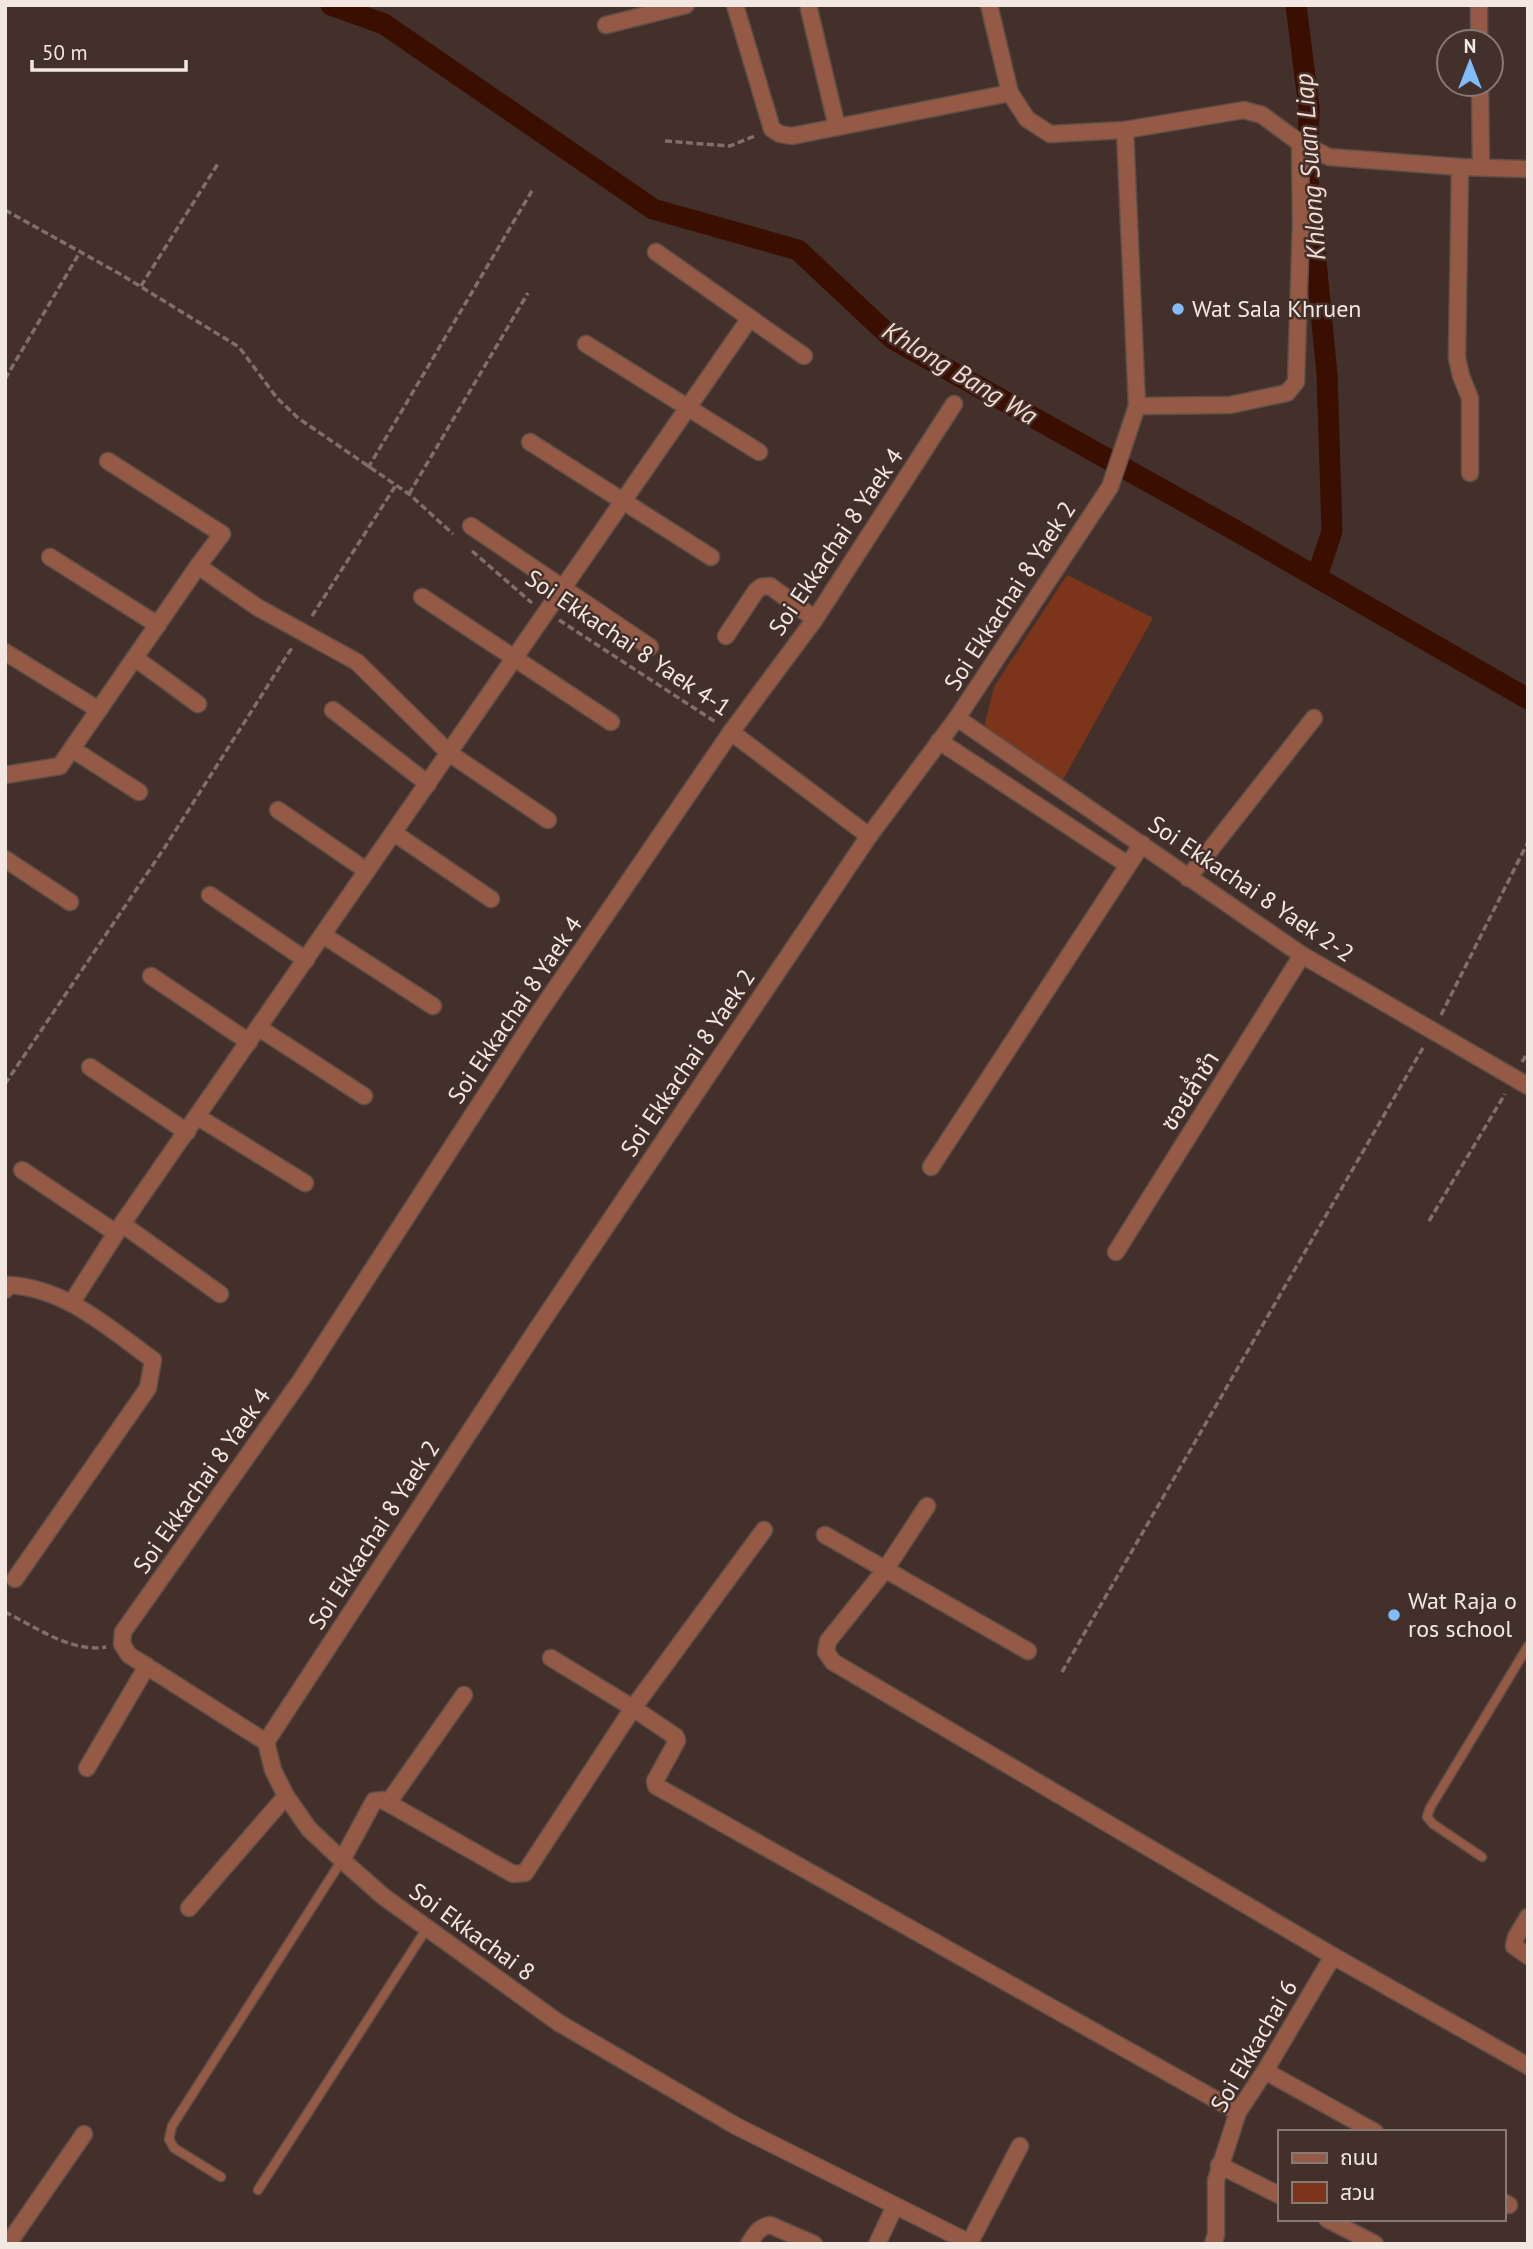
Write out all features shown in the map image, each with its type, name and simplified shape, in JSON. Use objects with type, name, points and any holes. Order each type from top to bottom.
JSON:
[{"type":"street","points":[[606,25],[686,5]]},
{"type":"street","points":[[735,5],[772,129],[780,134],[792,136],[1010,93]]},
{"type":"street","points":[[989,5],[1010,93],[1027,119],[1050,134],[1125,130],[1244,110],[1262,115],[1303,145],[1329,157],[1528,169]]},
{"type":"street","points":[[1479,5],[1479,28]]},
{"type":"street","points":[[809,9],[837,127]]},
{"type":"street","points":[[1480,98],[1481,166]]},
{"type":"street","points":[[1125,130],[1137,406],[1230,405],[1287,393],[1293,388],[1296,382],[1303,145]]},
{"type":"street","points":[[1460,167],[1457,358],[1470,398],[1471,473]]},
{"type":"street","points":[[656,252],[804,356]]},
{"type":"street","points":[[72,1302],[119,1228],[750,318]]},
{"type":"street","points":[[586,344],[759,452]]},
{"type":"street","name":"Soi Ekkachai 8 Yaek 4","points":[[122,1644],[123,1632],[301,1380],[536,1017],[731,732],[815,619],[954,404]]},
{"type":"street","name":"Soi Ekkachai 8 Yaek 2","points":[[266,1742],[546,1315],[869,835],[957,718],[1110,487],[1137,406]]},
{"type":"street","points":[[530,442],[711,557]]},
{"type":"street","points":[[5,775],[60,766],[222,534],[108,461]]},
{"type":"street","points":[[471,526],[650,647]]},
{"type":"street","points":[[50,557],[158,625]]},
{"type":"street","points":[[198,566],[257,607],[357,663],[449,753],[548,820]]},
{"type":"street","points":[[726,636],[761,587],[770,586],[815,619]]},
{"type":"street","points":[[422,597],[611,722]]},
{"type":"street","points":[[5,652],[99,710]]},
{"type":"street","points":[[135,658],[198,704]]},
{"type":"street","points":[[333,710],[428,783]]},
{"type":"street","name":"Soi Ekkachai 8 Yaek 2-2","points":[[957,718],[1302,954],[1521,1082]]},
{"type":"street","points":[[1188,878],[1314,718]]},
{"type":"street","points":[[731,732],[869,835]]},
{"type":"street","points":[[939,741],[1128,865]]},
{"type":"street","points":[[72,749],[139,792]]},
{"type":"street","points":[[278,810],[367,872]]},
{"type":"street","points":[[394,833],[491,900]]},
{"type":"street","points":[[931,1167],[1142,844]]},
{"type":"street","points":[[5,859],[71,902]]},
{"type":"street","points":[[210,895],[306,960]]},
{"type":"street","points":[[323,935],[433,1006]]},
{"type":"street","name":"ซอยล่ำชำ","points":[[1116,1252],[1302,954]]},
{"type":"street","points":[[151,976],[364,1096]]},
{"type":"street","points":[[90,1067],[187,1132]]},
{"type":"street","points":[[198,1117],[305,1183]]},
{"type":"street","points":[[22,1170],[119,1228],[220,1294]]},
{"type":"street","points":[[5,1290],[9,1284],[29,1286],[72,1302],[153,1360],[148,1388],[15,1579]]},
{"type":"street","points":[[927,1507],[885,1570],[828,1641],[827,1652],[833,1662],[1333,1956],[1528,2066]]},
{"type":"street","points":[[342,1860],[374,1801],[382,1800],[513,1874],[525,1873],[633,1708],[764,1530]]},
{"type":"street","points":[[825,1535],[1028,1651]]},
{"type":"street","points":[[122,1644],[129,1655],[266,1742]]},
{"type":"street","points":[[551,1658],[676,1737],[676,1746],[655,1781],[658,1789],[1238,2112]]},
{"type":"street","points":[[87,1768],[147,1666]]},
{"type":"street","points":[[388,1803],[464,1695]]},
{"type":"street","name":"Soi Ekkachai 8","points":[[266,1742],[273,1770],[286,1796],[309,1829],[384,1897],[559,2022],[736,2126],[971,2243]]},
{"type":"street","points":[[189,1908],[286,1796]]},
{"type":"street","points":[[1528,1917],[1516,1937],[1514,1946],[1528,1956]]},
{"type":"street","name":"Soi Ekkachai 6","points":[[1213,2244],[1216,2235],[1216,2179],[1238,2112],[1333,1956]]},
{"type":"street","points":[[1265,2071],[1371,2130]]},
{"type":"street","points":[[8,2244],[84,2134]]},
{"type":"street","points":[[971,2243],[1020,2146]]},
{"type":"street","points":[[1219,2165],[1278,2194]]},
{"type":"street","points":[[877,2244],[895,2206]]},
{"type":"street","points":[[1331,2221],[1375,2244]]},
{"type":"street","points":[[749,2244],[758,2230],[770,2225],[814,2244]]},
{"type":"lane","points":[[1482,1857],[1433,1824],[1427,1817],[1528,1646]]},
{"type":"lane","points":[[221,2178],[174,2148],[169,2139],[172,2126],[342,1860]]},
{"type":"lane","points":[[258,2190],[427,1928]]},
{"type":"path","points":[[665,141],[730,146],[772,129]]},
{"type":"path","points":[[141,286],[219,162]]},
{"type":"path","points":[[368,468],[533,190]]},
{"type":"path","points":[[5,210],[141,286],[239,347],[277,398],[299,418],[409,494],[455,535]]},
{"type":"path","points":[[5,379],[80,252]]},
{"type":"path","points":[[409,494],[528,293]]},
{"type":"path","points":[[5,1084],[165,847],[396,485]]},
{"type":"path","name":"Soi Ekkachai 8 Yaek 4-1","points":[[465,544],[524,598],[731,732]]},
{"type":"path","points":[[1062,1672],[1433,1031],[1528,842]]},
{"type":"path","points":[[1429,1221],[1521,1082]]},
{"type":"path","points":[[5,1612],[80,1647],[99,1648],[122,1644]]},
{"type":"green space","points":[[1067,575],[1153,618],[1060,785],[984,727],[994,687]]},
{"type":"waterway","name":"Khlong Bang Wa","points":[[331,5],[384,24],[653,209],[798,250],[893,339],[1233,529],[1528,699]]},
{"type":"waterway","name":"Khlong Suan Liap","points":[[1296,5],[1309,108],[1308,179],[1327,374],[1332,531],[1317,577]]},
{"type":"place","name":"Wat Sala Khruen","points":[[1178,309]]},
{"type":"place","name":"Wat Raja o ros school","points":[[1394,1615]]}]
